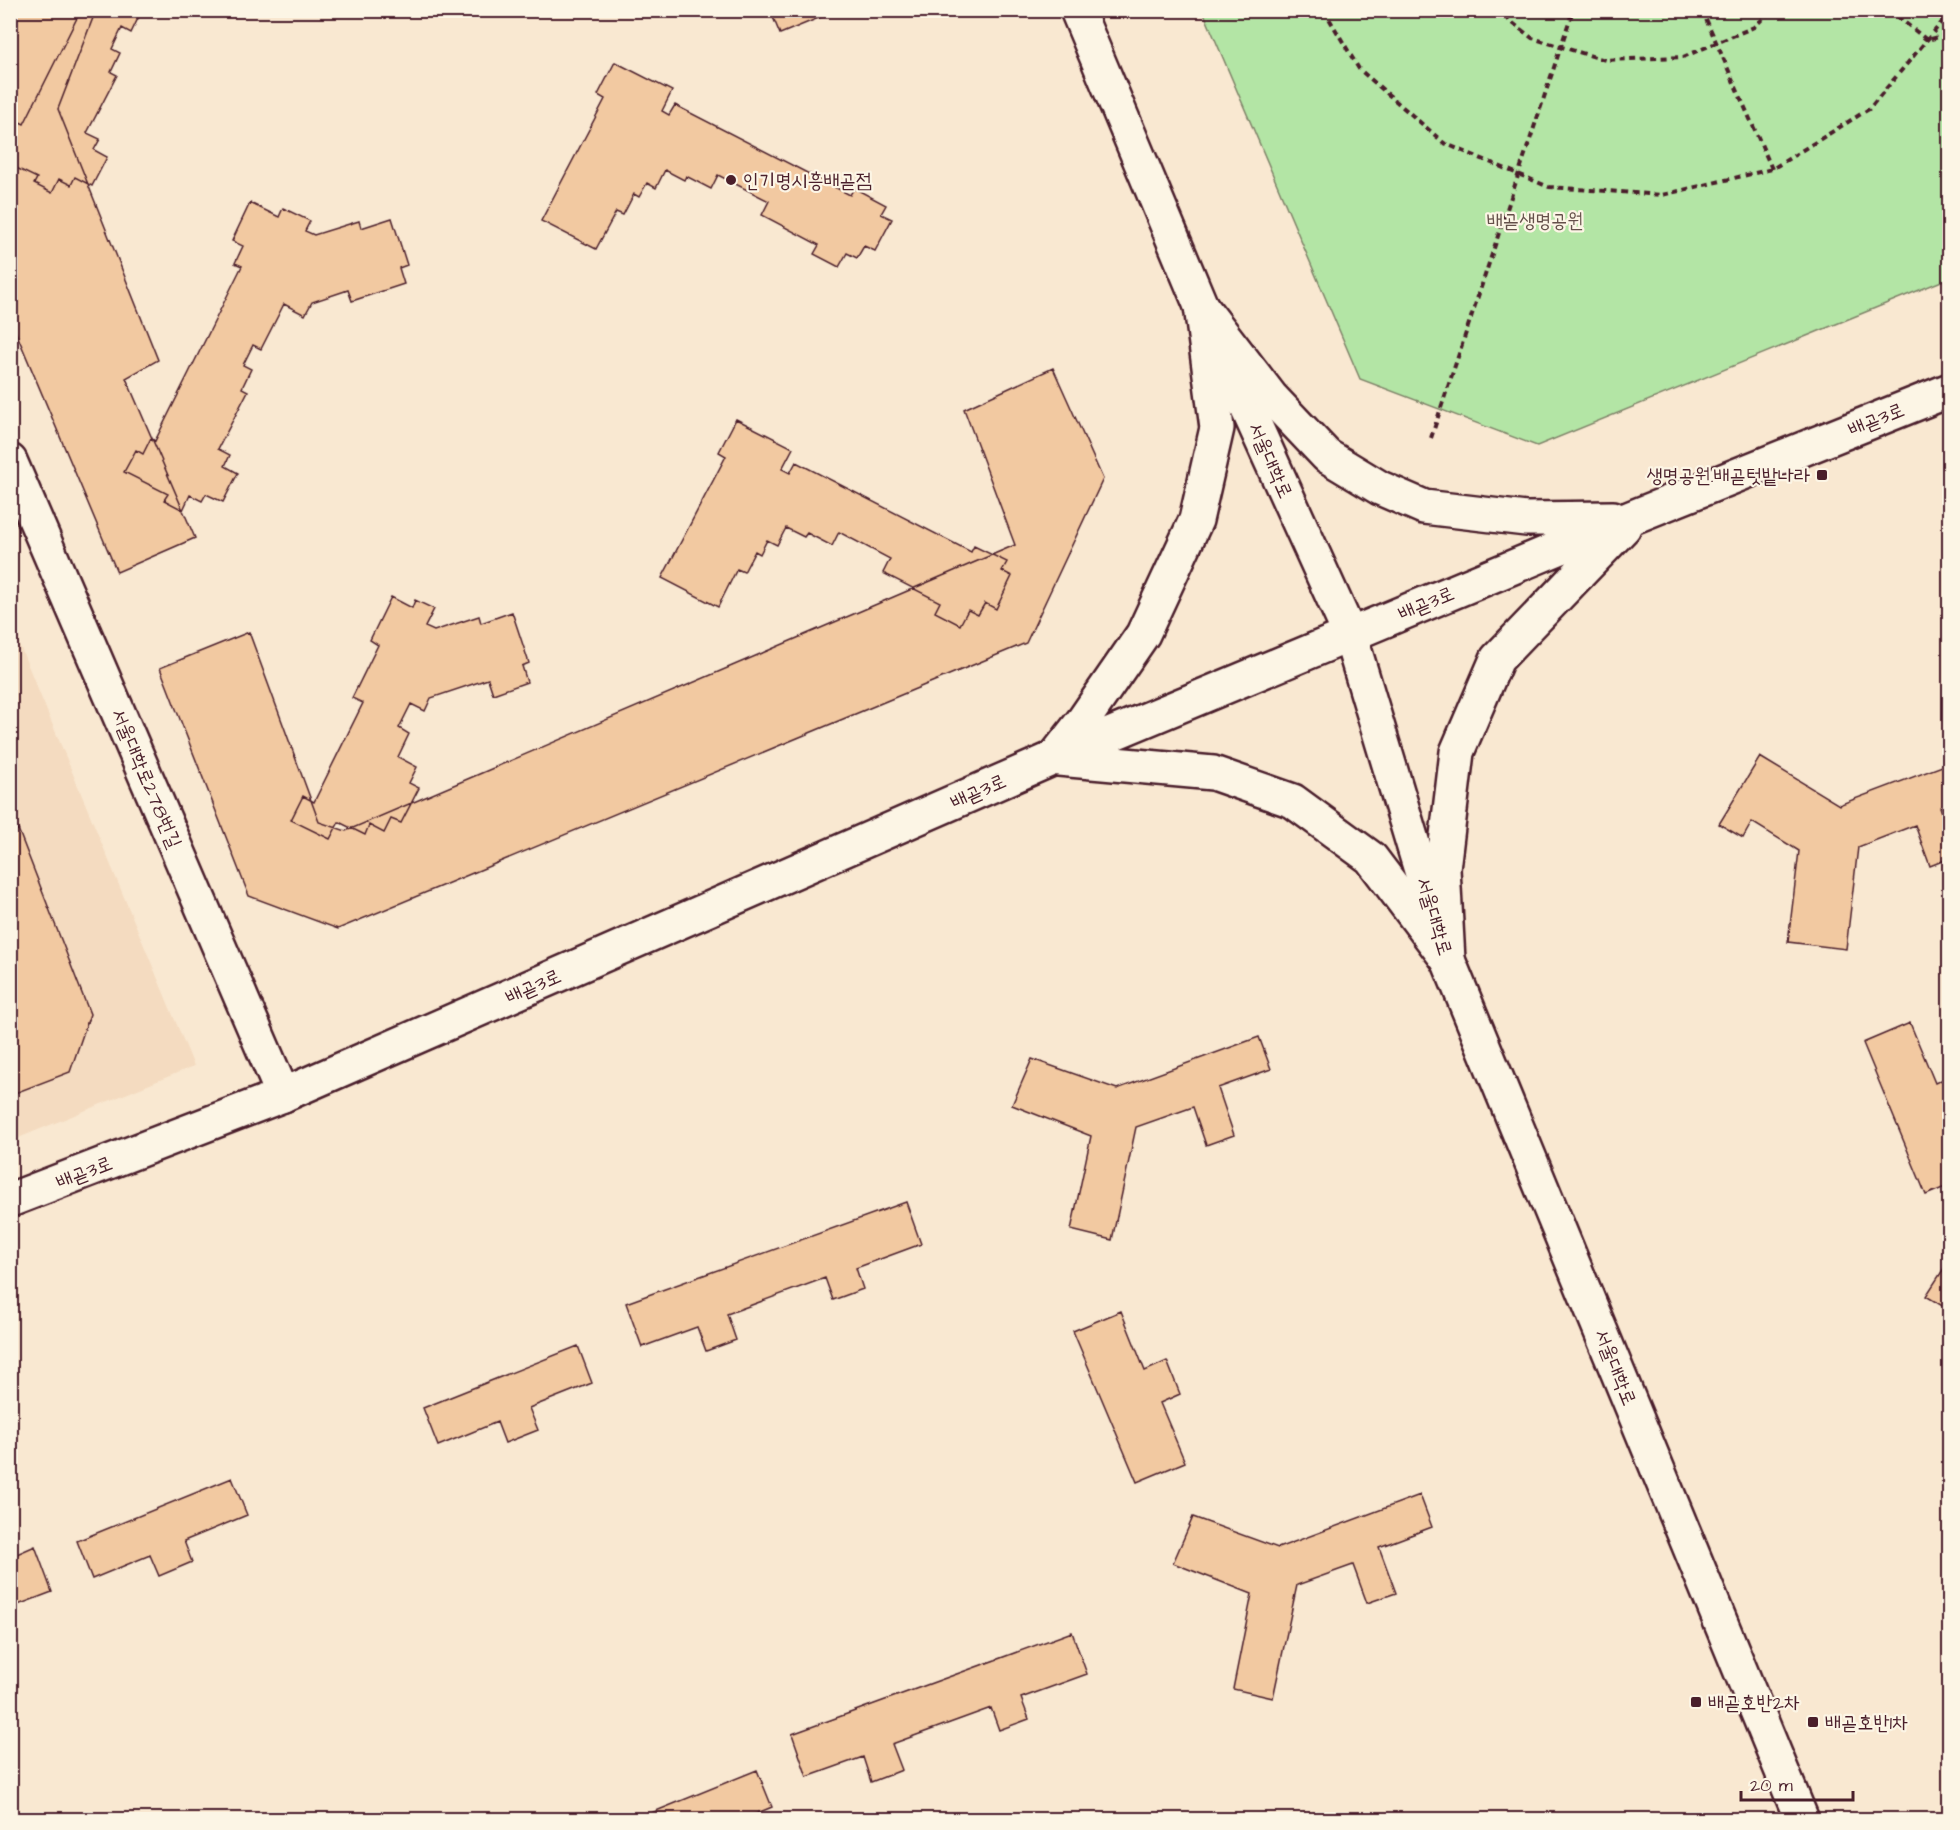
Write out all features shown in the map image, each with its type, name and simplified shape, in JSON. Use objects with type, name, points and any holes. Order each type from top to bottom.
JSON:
[{"type":"main road","name":"서울대학로","points":[[1077,10],[1201,306],[1350,635],[1448,960],[1802,1820]]},
{"type":"main road","points":[[1201,306],[1271,397],[1327,456],[1380,488],[1424,507],[1526,519],[1633,517]]},
{"type":"main road","points":[[1054,758],[1083,721],[1143,634],[1196,520],[1216,428],[1201,306]]},
{"type":"main road","name":"배곧3로","points":[[10,1200],[283,1095],[1054,758],[1633,517],[1950,390]]},
{"type":"main road","name":"서울대학로278번길","points":[[10,461],[283,1095]]},
{"type":"main road","points":[[1448,960],[1443,869],[1457,752],[1497,659],[1633,517]]},
{"type":"main road","points":[[1054,758],[1213,774],[1293,801],[1371,858],[1448,960]]},
{"type":"path","points":[[1324,10],[1359,69],[1444,143],[1549,187],[1662,195],[1772,169],[1869,109],[1942,22],[1946,10]]},
{"type":"path","points":[[1496,10],[1532,38],[1605,60],[1683,57],[1754,27],[1772,10]]},
{"type":"path","points":[[1431,438],[1573,10]]},
{"type":"path","points":[[1702,10],[1772,169]]},
{"type":"path","points":[[1889,10],[1927,40]]},
{"type":"path","points":[[1927,40],[1950,34]]},
{"type":"shaded area","points":[[10,622],[194,1066],[11,1141],[10,1141]]},
{"type":"green space","name":"배곧생명공원","points":[[1203,11],[1949,11],[1949,278],[1537,446],[1360,379]]},
{"type":"building","points":[[10,10],[96,10],[58,109],[158,360],[126,378],[195,538],[117,572],[10,318]]},
{"type":"building","points":[[81,10],[142,10],[131,33],[122,28],[112,49],[120,53],[111,72],[117,75],[87,133],[100,139],[94,150],[107,157],[92,186],[75,177],[71,185],[59,179],[52,193],[34,184],[37,178],[10,165],[10,137],[20,122],[24,124]]},
{"type":"building","points":[[770,10],[838,10],[780,34]]},
{"type":"building","points":[[615,62],[672,91],[662,111],[669,115],[675,105],[850,195],[854,188],[886,205],[881,214],[892,219],[875,251],[864,246],[857,258],[847,253],[839,267],[814,254],[819,245],[762,215],[769,201],[718,175],[711,189],[686,176],[684,180],[665,170],[656,188],[647,183],[639,197],[634,194],[623,215],[616,212],[596,249],[541,221],[605,99],[598,95]]},
{"type":"building","points":[[250,203],[279,217],[283,208],[310,221],[305,231],[314,235],[359,221],[361,228],[392,218],[407,265],[399,268],[404,284],[352,301],[348,290],[312,302],[305,315],[284,304],[261,349],[253,345],[243,365],[251,369],[242,388],[248,391],[218,449],[230,455],[225,466],[238,473],[223,502],[206,494],[202,501],[190,495],[183,510],[164,500],[168,494],[124,472],[136,450],[143,454],[151,438],[155,441],[242,266],[235,263],[243,246],[232,241]]},
{"type":"building","points":[[1053,368],[1103,479],[1026,643],[338,929],[249,896],[160,668],[249,632],[319,822],[346,831],[1015,545],[964,409]]},
{"type":"building","points":[[736,419],[793,448],[782,469],[790,473],[796,462],[971,552],[974,546],[1007,562],[1002,571],[1012,576],[996,609],[985,603],[978,615],[968,610],[960,625],[935,612],[940,602],[883,573],[890,559],[839,532],[832,546],[807,533],[804,537],[786,528],[777,545],[767,540],[760,554],[755,551],[744,572],[737,569],[718,607],[662,578],[726,456],[719,452]]},
{"type":"building","points":[[391,597],[412,608],[415,600],[434,609],[425,627],[434,631],[479,616],[481,623],[512,612],[529,663],[522,666],[527,682],[493,694],[488,679],[431,698],[425,711],[411,704],[399,728],[409,734],[398,757],[417,767],[409,783],[419,788],[401,823],[391,819],[384,833],[369,825],[365,835],[339,822],[330,839],[291,820],[303,796],[314,802],[363,703],[352,698],[378,645],[370,640]]},
{"type":"building","points":[[1760,757],[1839,805],[1950,763],[1950,803],[1940,807],[1950,833],[1950,858],[1930,866],[1915,825],[1858,847],[1846,949],[1788,942],[1799,851],[1752,822],[1743,838],[1719,824]]},
{"type":"building","points":[[18,829],[90,1014],[70,1072],[10,1095],[10,832]]},
{"type":"building","points":[[1910,1023],[1935,1083],[1950,1076],[1950,1185],[1926,1195],[1863,1043]]},
{"type":"building","points":[[1259,1037],[1271,1069],[1218,1088],[1234,1135],[1206,1145],[1193,1107],[1136,1127],[1112,1240],[1071,1230],[1091,1136],[1012,1105],[1032,1059],[1117,1089]]},
{"type":"building","points":[[906,1202],[921,1244],[856,1268],[863,1289],[833,1300],[825,1278],[727,1314],[736,1340],[706,1351],[697,1327],[642,1347],[626,1303]]},
{"type":"building","points":[[1950,1259],[1950,1310],[1949,1310],[1926,1296]]},
{"type":"building","points":[[1121,1311],[1145,1371],[1167,1361],[1180,1394],[1160,1403],[1185,1462],[1137,1482],[1073,1331]]},
{"type":"building","points":[[578,1346],[592,1383],[529,1408],[538,1430],[505,1443],[497,1422],[438,1446],[423,1408]]},
{"type":"building","points":[[232,1478],[247,1515],[184,1541],[192,1562],[159,1576],[150,1555],[92,1579],[77,1541]]},
{"type":"building","points":[[1420,1495],[1432,1527],[1379,1547],[1396,1593],[1367,1603],[1353,1565],[1297,1585],[1273,1698],[1233,1689],[1252,1594],[1173,1563],[1193,1517],[1278,1548]]},
{"type":"building","points":[[35,1546],[52,1592],[10,1608],[10,1557]]},
{"type":"building","points":[[1072,1632],[1087,1674],[1021,1698],[1029,1719],[999,1730],[991,1708],[892,1744],[902,1770],[871,1782],[863,1757],[807,1777],[792,1734]]},
{"type":"building","points":[[757,1770],[772,1807],[741,1820],[634,1820]]},
{"type":"place","name":"인기명시흥배곧점","points":[[731,180]]},
{"type":"place","name":"생명공원.배곧텃밭나라","points":[[1822,475]]},
{"type":"place","name":"배곧호반2차","points":[[1696,1702]]},
{"type":"place","name":"배곧호반1차","points":[[1813,1722]]}]
